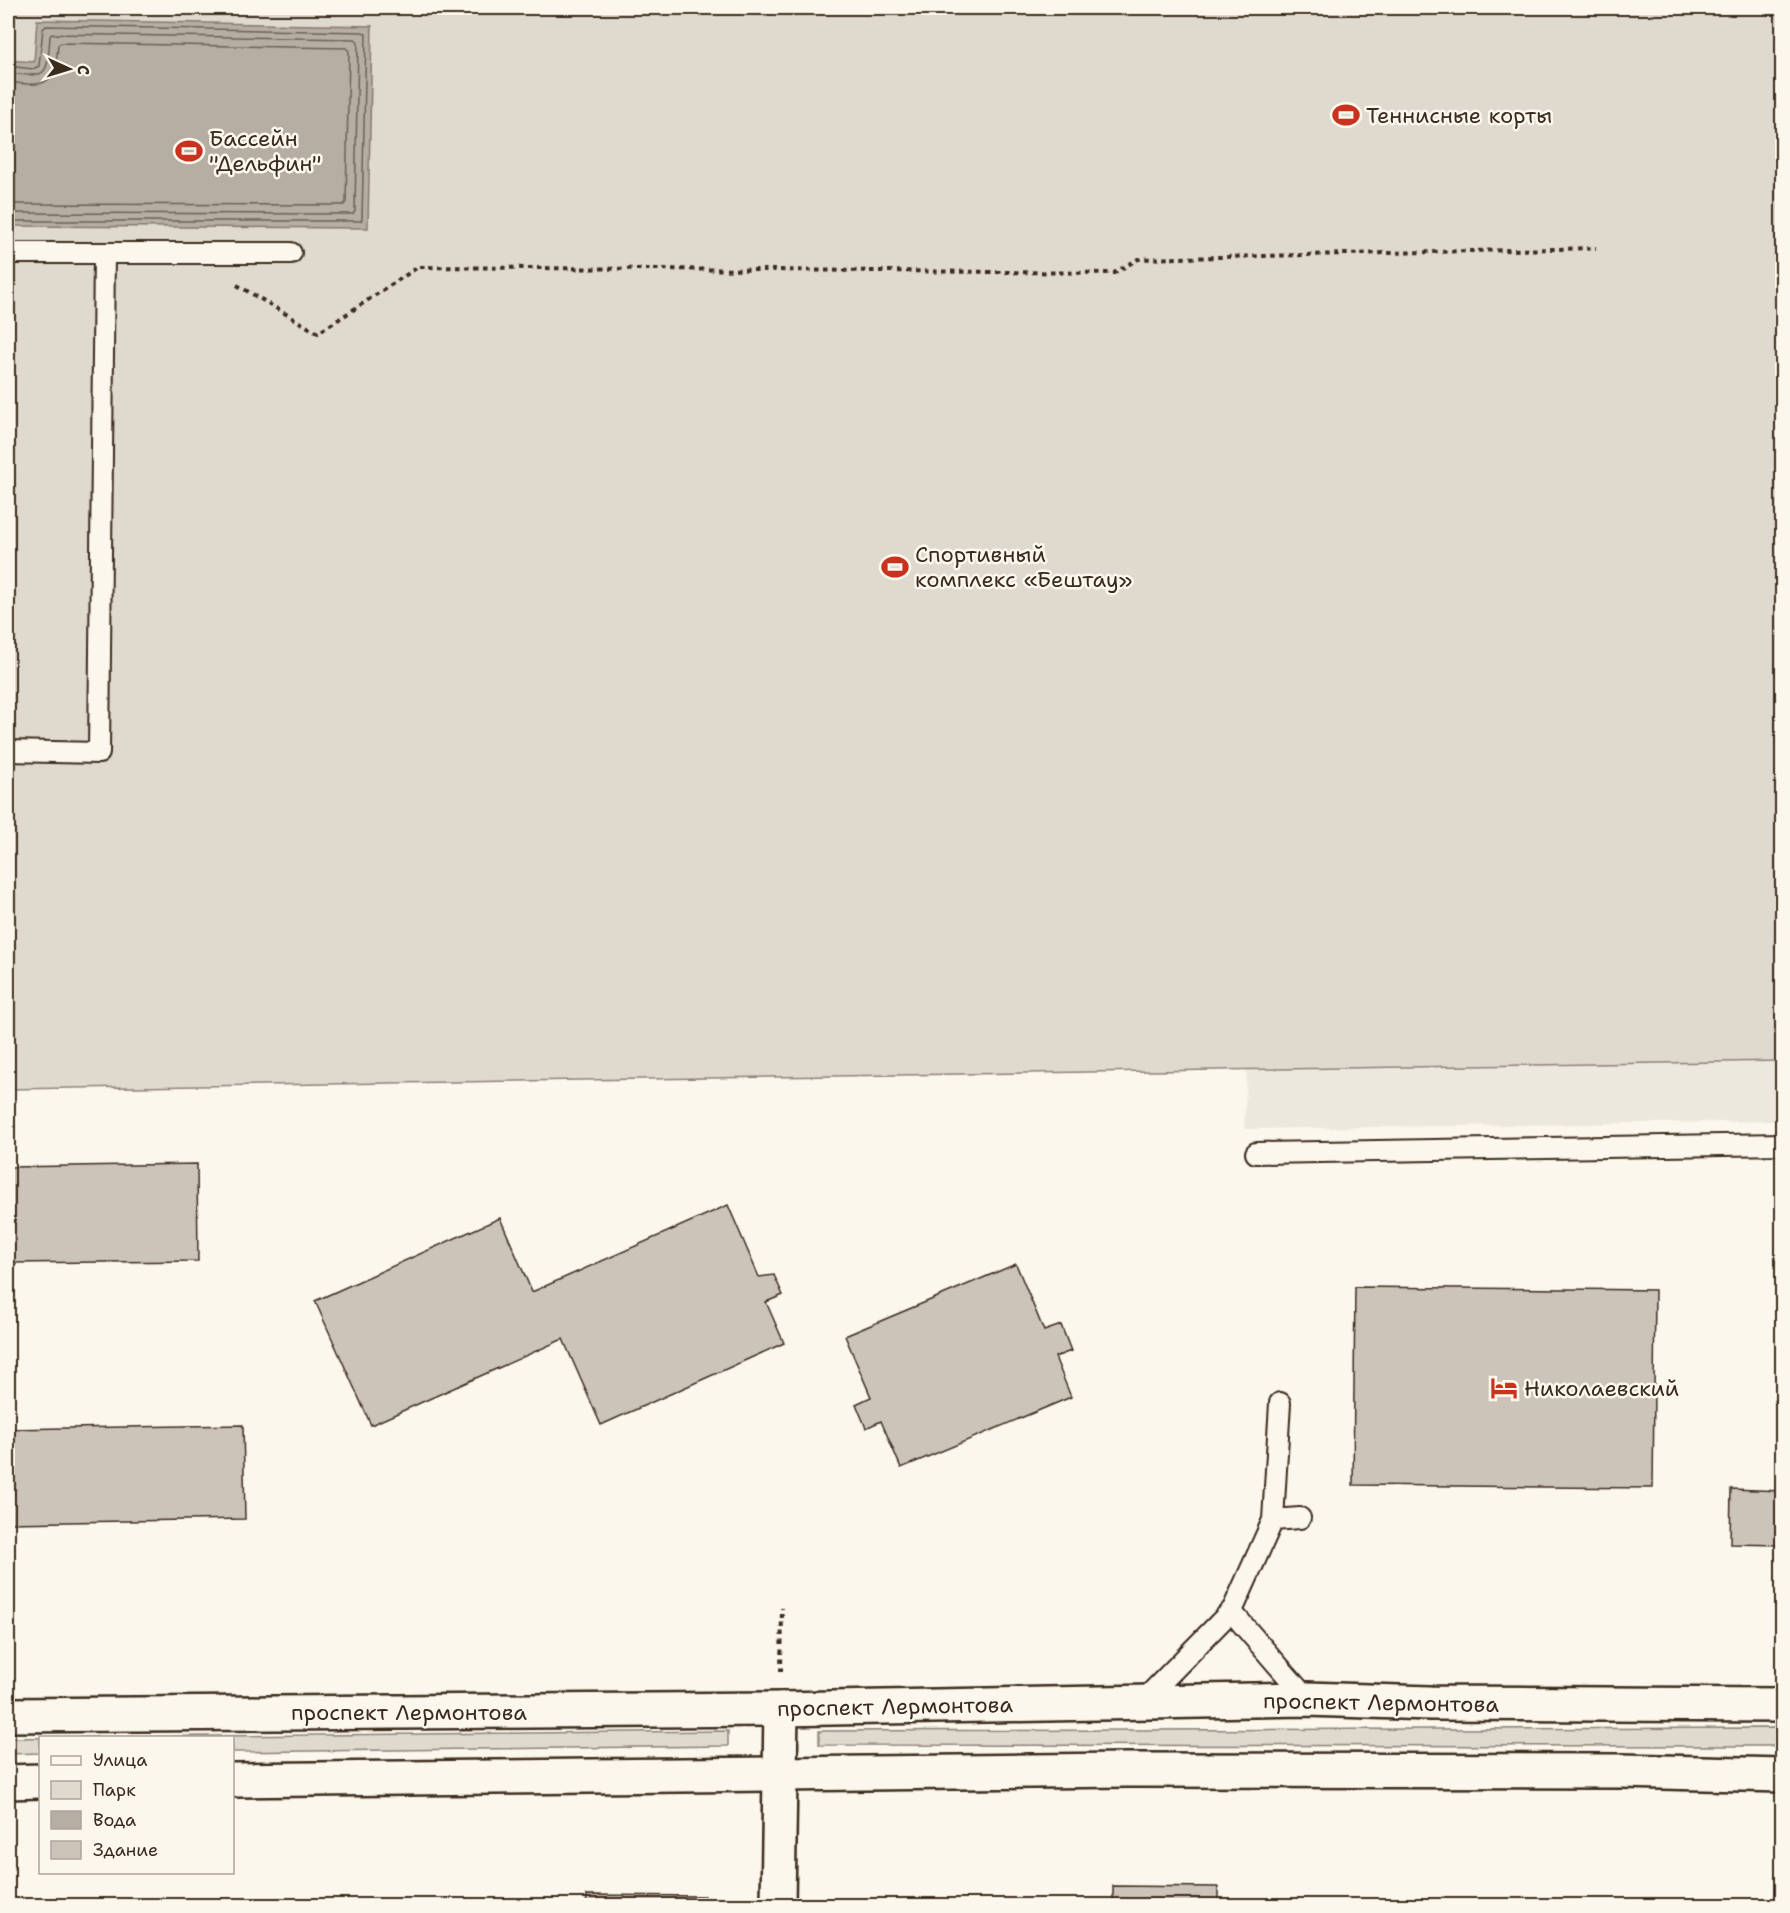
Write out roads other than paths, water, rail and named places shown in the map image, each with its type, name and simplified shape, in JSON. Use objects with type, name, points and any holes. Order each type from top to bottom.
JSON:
[{"type":"street","name":"проспект Лермонтова","points":[[8,1715],[781,1709],[1307,1699],[1430,1703],[1782,1705]]},
{"type":"street","points":[[778,1905],[781,1709]]},
{"type":"street","points":[[234,1780],[779,1776],[1127,1770],[1622,1771],[1782,1775]]},
{"type":"street","points":[[8,1782],[39,1782]]},
{"type":"lane","points":[[8,253],[291,253]]},
{"type":"lane","points":[[8,751],[99,753],[104,253]]},
{"type":"lane","points":[[1256,1153],[1782,1144]]},
{"type":"lane","points":[[1143,1701],[1231,1611],[1273,1520],[1280,1403]]},
{"type":"lane","points":[[1273,1520],[1300,1518]]},
{"type":"lane","points":[[1231,1611],[1307,1699]]},
{"type":"water","name":"Бассейн \"Дельфин\"","points":[[37,20],[372,26],[368,228],[8,226],[8,60],[34,62]]},
{"type":"place","name":"Теннисные корты","points":[[1346,115]]},
{"type":"place","name":"Бассейн \"Дельфин\"","points":[[189,151]]},
{"type":"place","name":"Спортивный комплекс «Бештау»","points":[[895,567]]},
{"type":"place","name":"Николаевский","points":[[1504,1388]]}]
